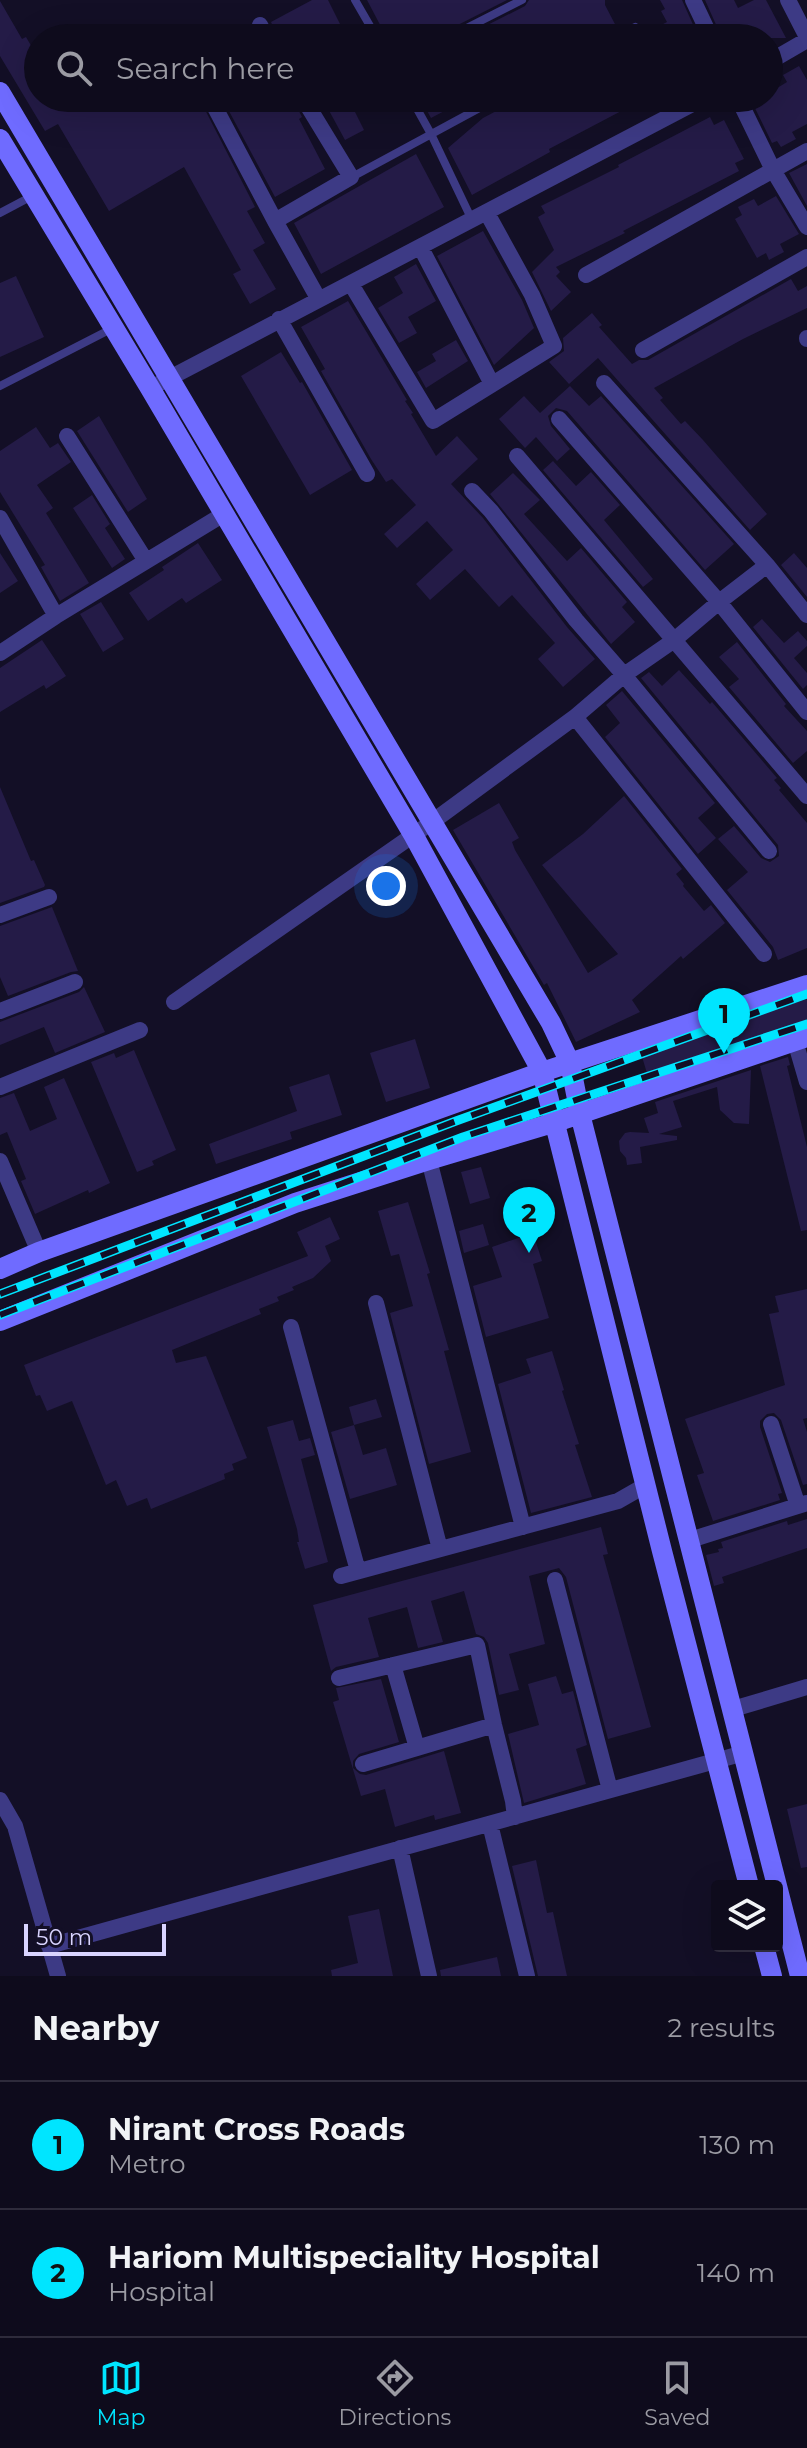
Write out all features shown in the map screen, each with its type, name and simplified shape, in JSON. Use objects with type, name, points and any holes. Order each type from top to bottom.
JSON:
[{"type":"street","points":[[693,0],[704,24]]},
{"type":"street","points":[[783,53],[807,38],[788,0]]},
{"type":"street","points":[[0,92],[551,1023],[570,1063],[580,1114],[800,1976]]},
{"type":"street","points":[[217,112],[318,298]]},
{"type":"street","points":[[275,221],[351,177],[312,112]]},
{"type":"street","points":[[150,388],[678,112]]},
{"type":"street","points":[[745,112],[773,170],[807,227]]},
{"type":"street","points":[[0,139],[414,836],[542,1072],[747,1880]]},
{"type":"street","points":[[586,275],[807,151]]},
{"type":"street","points":[[351,284],[433,421],[554,346],[532,295],[480,217]]},
{"type":"street","points":[[421,248],[492,384]]},
{"type":"street","points":[[643,350],[807,257]]},
{"type":"street","points":[[279,319],[367,474]]},
{"type":"street","points":[[604,383],[767,565],[807,615]]},
{"type":"street","points":[[559,419],[719,602],[807,712]]},
{"type":"street","points":[[67,436],[146,561]]},
{"type":"street","points":[[517,456],[807,796]]},
{"type":"street","points":[[472,491],[769,851]]},
{"type":"street","points":[[0,653],[224,514]]},
{"type":"street","points":[[0,518],[56,616]]},
{"type":"street","points":[[174,1002],[414,836],[575,717],[624,675],[673,641],[767,565]]},
{"type":"street","points":[[575,717],[764,954]]},
{"type":"street","points":[[0,915],[49,897]]},
{"type":"street","points":[[0,1011],[75,982]]},
{"type":"street","points":[[0,1269],[39,1252],[542,1072],[807,985]]},
{"type":"street","points":[[0,1087],[140,1030]]},
{"type":"street","points":[[0,1321],[295,1203],[553,1123],[801,1039],[807,1082]]},
{"type":"street","points":[[429,1160],[523,1527]]},
{"type":"street","points":[[0,1161],[39,1252]]},
{"type":"street","points":[[376,1303],[440,1549]]},
{"type":"street","points":[[291,1327],[358,1571]]},
{"type":"street","points":[[690,1540],[802,1504],[771,1424]]},
{"type":"street","points":[[341,1576],[618,1501],[646,1485]]},
{"type":"street","points":[[555,1580],[610,1790]]},
{"type":"street","points":[[339,1678],[477,1645],[515,1817]]},
{"type":"street","points":[[393,1665],[417,1748]]},
{"type":"street","points":[[733,1709],[807,1687]]},
{"type":"street","points":[[363,1764],[494,1725]]},
{"type":"street","points":[[49,1946],[744,1753]]},
{"type":"street","points":[[0,1800],[15,1826],[58,1976]]},
{"type":"street","points":[[490,1824],[527,1976]]},
{"type":"street","points":[[1,1839],[15,1826]]},
{"type":"street","points":[[400,1848],[429,1976]]},
{"type":"street","points":[[766,1952],[772,1976]]},
{"type":"lane","points":[[355,0],[369,24]]},
{"type":"lane","points":[[475,24],[522,0]]},
{"type":"lane","points":[[419,112],[480,217]]},
{"type":"lane","points":[[351,177],[472,112]]},
{"type":"lane","points":[[0,213],[35,195]]},
{"type":"lane","points":[[0,386],[114,328]]},
{"type":"building","points":[[312,0],[328,0],[340,24],[272,24]]},
{"type":"building","points":[[367,0],[507,0],[460,24],[380,24]]},
{"type":"building","points":[[529,0],[605,0],[615,24],[490,24],[525,6]]},
{"type":"building","points":[[660,0],[682,0],[693,24],[663,24],[667,22],[661,11],[665,9]]},
{"type":"building","points":[[705,0],[734,0],[738,8],[754,0],[766,0],[779,24],[716,24]]},
{"type":"building","points":[[0,1],[24,38],[24,96],[0,56]]},
{"type":"building","points":[[799,66],[807,80],[807,124],[792,132],[796,139],[781,147],[777,141],[772,143],[757,112],[783,112],[783,84],[787,82],[783,75]]},
{"type":"building","points":[[34,112],[206,112],[255,207],[247,211],[265,243],[253,250],[276,289],[250,304],[233,274],[241,270],[184,167],[109,211],[58,124],[45,131]]},
{"type":"building","points":[[229,112],[299,112],[302,117],[299,119],[325,169],[275,197]]},
{"type":"building","points":[[330,112],[355,112],[364,130],[345,140]]},
{"type":"building","points":[[428,112],[442,112],[431,118]]},
{"type":"building","points":[[494,112],[619,112],[472,195],[448,148]]},
{"type":"building","points":[[710,117],[714,125],[724,120],[744,159],[735,163],[739,171],[556,267],[560,272],[556,276],[571,292],[551,311],[532,272],[554,250],[538,217],[545,213],[541,206]]},
{"type":"building","points":[[416,154],[444,207],[321,274],[294,223]]},
{"type":"building","points":[[807,164],[807,206],[789,173]]},
{"type":"building","points":[[776,196],[799,234],[780,244],[784,252],[769,260],[766,253],[757,258],[735,219],[742,215],[738,207],[754,199],[758,206]]},
{"type":"building","points":[[483,231],[522,300],[534,328],[494,365],[437,256]]},
{"type":"building","points":[[416,264],[436,301],[408,317],[417,333],[399,343],[378,308],[403,293],[394,277]]},
{"type":"building","points":[[16,276],[44,337],[0,357],[0,283]]},
{"type":"building","points":[[791,279],[798,291],[807,286],[807,308],[654,388],[663,398],[660,400],[681,424],[685,421],[767,514],[750,530],[598,358],[569,384],[549,362],[564,351],[563,338],[592,313],[602,325],[599,327],[632,364],[648,360]]},
{"type":"building","points":[[348,301],[407,400],[411,414],[436,456],[457,436],[478,459],[451,484],[483,518],[595,659],[563,687],[538,659],[555,643],[512,595],[499,607],[465,569],[430,600],[416,584],[453,550],[427,521],[397,548],[384,534],[416,505],[392,479],[386,482],[371,459],[321,371],[325,369],[301,327]]},
{"type":"building","points":[[456,340],[468,361],[426,388],[417,372],[436,361],[432,354]]},
{"type":"building","points":[[281,352],[302,382],[352,470],[310,495],[241,376]]},
{"type":"building","points":[[570,386],[589,406],[601,396],[734,544],[705,570],[567,411],[556,408],[548,416],[551,426],[570,449],[557,461],[536,437],[525,448],[499,419],[524,396],[540,413]]},
{"type":"building","points":[[99,416],[147,499],[128,512],[77,431]]},
{"type":"building","points":[[36,427],[50,448],[58,443],[71,462],[37,485],[53,508],[46,513],[89,583],[60,601],[41,567],[45,565],[0,492],[0,451]]},
{"type":"building","points":[[553,461],[576,486],[591,472],[620,505],[604,520],[653,579],[643,587],[543,470]]},
{"type":"building","points":[[513,473],[540,500],[524,514],[567,561],[581,548],[627,602],[622,607],[635,622],[611,644],[490,494]]},
{"type":"building","points":[[92,495],[110,524],[105,528],[125,559],[112,568],[73,508]]},
{"type":"building","points":[[198,543],[222,580],[186,603],[182,598],[148,621],[129,593]]},
{"type":"building","points":[[0,553],[18,581],[0,593]]},
{"type":"building","points":[[794,553],[807,568],[807,597],[781,565]]},
{"type":"building","points":[[101,602],[124,639],[103,652],[80,614]]},
{"type":"building","points":[[762,619],[784,643],[798,631],[807,641],[807,646],[794,658],[807,673],[807,685],[803,689],[753,627]]},
{"type":"building","points":[[42,640],[66,676],[46,689],[44,685],[0,712],[0,668]]},
{"type":"building","points":[[737,642],[786,704],[784,706],[807,731],[807,751],[793,763],[729,687],[739,679],[719,657]]},
{"type":"building","points":[[679,670],[710,704],[712,702],[777,778],[774,780],[781,788],[779,790],[807,823],[807,948],[778,960],[773,947],[727,890],[748,872],[718,839],[734,826],[761,858],[770,862],[779,856],[778,845],[641,678],[649,672],[662,686]]},
{"type":"building","points":[[622,691],[715,803],[698,818],[716,838],[698,854],[605,737],[620,723],[606,705]]},
{"type":"building","points":[[0,787],[31,861],[34,860],[45,885],[0,903]]},
{"type":"building","points":[[624,796],[682,869],[676,874],[683,886],[704,911],[711,905],[725,923],[683,959],[681,956],[632,1000],[640,1012],[576,1042],[547,983],[544,985],[453,830],[499,803],[519,838],[512,842],[515,850],[588,973],[618,954],[542,865],[583,834]]},
{"type":"building","points":[[52,907],[78,971],[8,996],[0,977],[0,926]]},
{"type":"building","points":[[84,987],[105,1032],[55,1053],[44,1027],[0,1045],[0,1022],[79,992]]},
{"type":"building","points":[[807,999],[807,1024],[754,1041],[752,1037],[752,1042],[648,1077],[641,1053]]},
{"type":"building","points":[[415,1039],[430,1088],[386,1102],[370,1053]]},
{"type":"building","points":[[134,1050],[176,1150],[137,1172],[91,1062],[114,1053],[116,1058]]},
{"type":"building","points":[[788,1057],[790,1065],[787,1066],[807,1147],[807,1230],[801,1231],[760,1066]]},
{"type":"building","points":[[751,1070],[749,1124],[734,1123],[720,1110],[717,1087],[673,1101],[682,1127],[659,1134],[677,1136],[677,1140],[640,1147],[642,1163],[627,1165],[619,1141],[625,1133],[649,1133],[644,1118],[658,1113],[655,1102]]},
{"type":"building","points":[[329,1074],[342,1115],[290,1132],[292,1139],[216,1164],[209,1144],[297,1111],[289,1087]]},
{"type":"building","points":[[64,1078],[110,1183],[35,1214],[21,1181],[26,1179],[7,1132],[0,1135],[0,1098],[14,1093],[30,1131],[57,1119],[44,1087]]},
{"type":"building","points":[[481,1167],[490,1198],[470,1204],[461,1172]]},
{"type":"building","points":[[408,1202],[430,1273],[427,1274],[449,1350],[444,1351],[471,1452],[429,1464],[390,1313],[413,1306],[399,1254],[391,1256],[378,1211]]},
{"type":"building","points":[[330,1217],[340,1239],[325,1246],[331,1261],[313,1278],[277,1297],[279,1301],[259,1309],[261,1314],[172,1350],[176,1363],[206,1356],[247,1458],[232,1464],[234,1470],[224,1474],[225,1479],[151,1509],[147,1498],[127,1506],[116,1480],[106,1485],[72,1401],[47,1411],[40,1395],[36,1396],[24,1365],[308,1256],[297,1232]]},
{"type":"building","points":[[483,1224],[489,1245],[464,1253],[459,1231]]},
{"type":"building","points":[[533,1233],[542,1261],[533,1264],[549,1318],[486,1337],[473,1286],[502,1277],[492,1247]]},
{"type":"building","points":[[807,1289],[807,1418],[803,1419],[807,1432],[807,1484],[803,1485],[781,1420],[774,1413],[767,1414],[760,1421],[760,1427],[782,1493],[778,1494],[780,1500],[713,1521],[697,1475],[704,1473],[685,1419],[785,1385],[769,1314],[779,1312],[775,1296]]},
{"type":"building","points":[[552,1351],[579,1444],[575,1445],[592,1497],[531,1513],[498,1384],[531,1373],[526,1359]]},
{"type":"building","points":[[376,1399],[382,1417],[354,1425],[349,1407]]},
{"type":"building","points":[[293,1420],[299,1441],[310,1438],[315,1455],[301,1459],[328,1562],[305,1569],[297,1542],[297,1529],[267,1427]]},
{"type":"building","points":[[354,1425],[363,1455],[386,1448],[397,1485],[350,1499],[331,1432]]},
{"type":"building","points":[[807,1519],[807,1548],[722,1577],[724,1583],[714,1586],[706,1555],[719,1552],[718,1549],[723,1548],[721,1542],[787,1521],[788,1525]]},
{"type":"building","points":[[601,1527],[608,1554],[603,1555],[651,1727],[608,1739],[566,1577],[559,1568],[529,1576],[545,1644],[509,1654],[519,1690],[499,1695],[488,1643],[476,1634],[464,1591],[431,1601],[443,1642],[418,1648],[407,1607],[368,1618],[379,1657],[336,1667],[331,1671],[313,1605]]},
{"type":"building","points":[[556,1676],[562,1694],[573,1691],[587,1745],[576,1749],[586,1784],[524,1803],[508,1734],[539,1725],[528,1684]]},
{"type":"building","points":[[381,1679],[399,1742],[359,1754],[353,1761],[353,1768],[366,1775],[444,1751],[461,1813],[435,1820],[434,1815],[395,1827],[385,1789],[361,1796],[333,1702],[339,1700],[336,1688]]},
{"type":"building","points":[[807,1804],[807,1867],[801,1868],[787,1809]]},
{"type":"building","points":[[536,1860],[547,1913],[553,1912],[567,1976],[538,1976],[512,1866]]},
{"type":"building","points":[[379,1909],[393,1976],[332,1976],[331,1970],[358,1963],[348,1916]]},
{"type":"building","points":[[497,1957],[501,1976],[441,1976],[440,1970]]},
{"type":"railway","points":[[0,1294],[456,1121],[807,994]]},
{"type":"railway","points":[[0,1315],[463,1137],[807,1024]]},
{"type":"place","name":"Nirant Cross Roads","points":[[724,1054]]},
{"type":"place","name":"Hariom Multispeciality Hospital","points":[[529,1253]]}]
